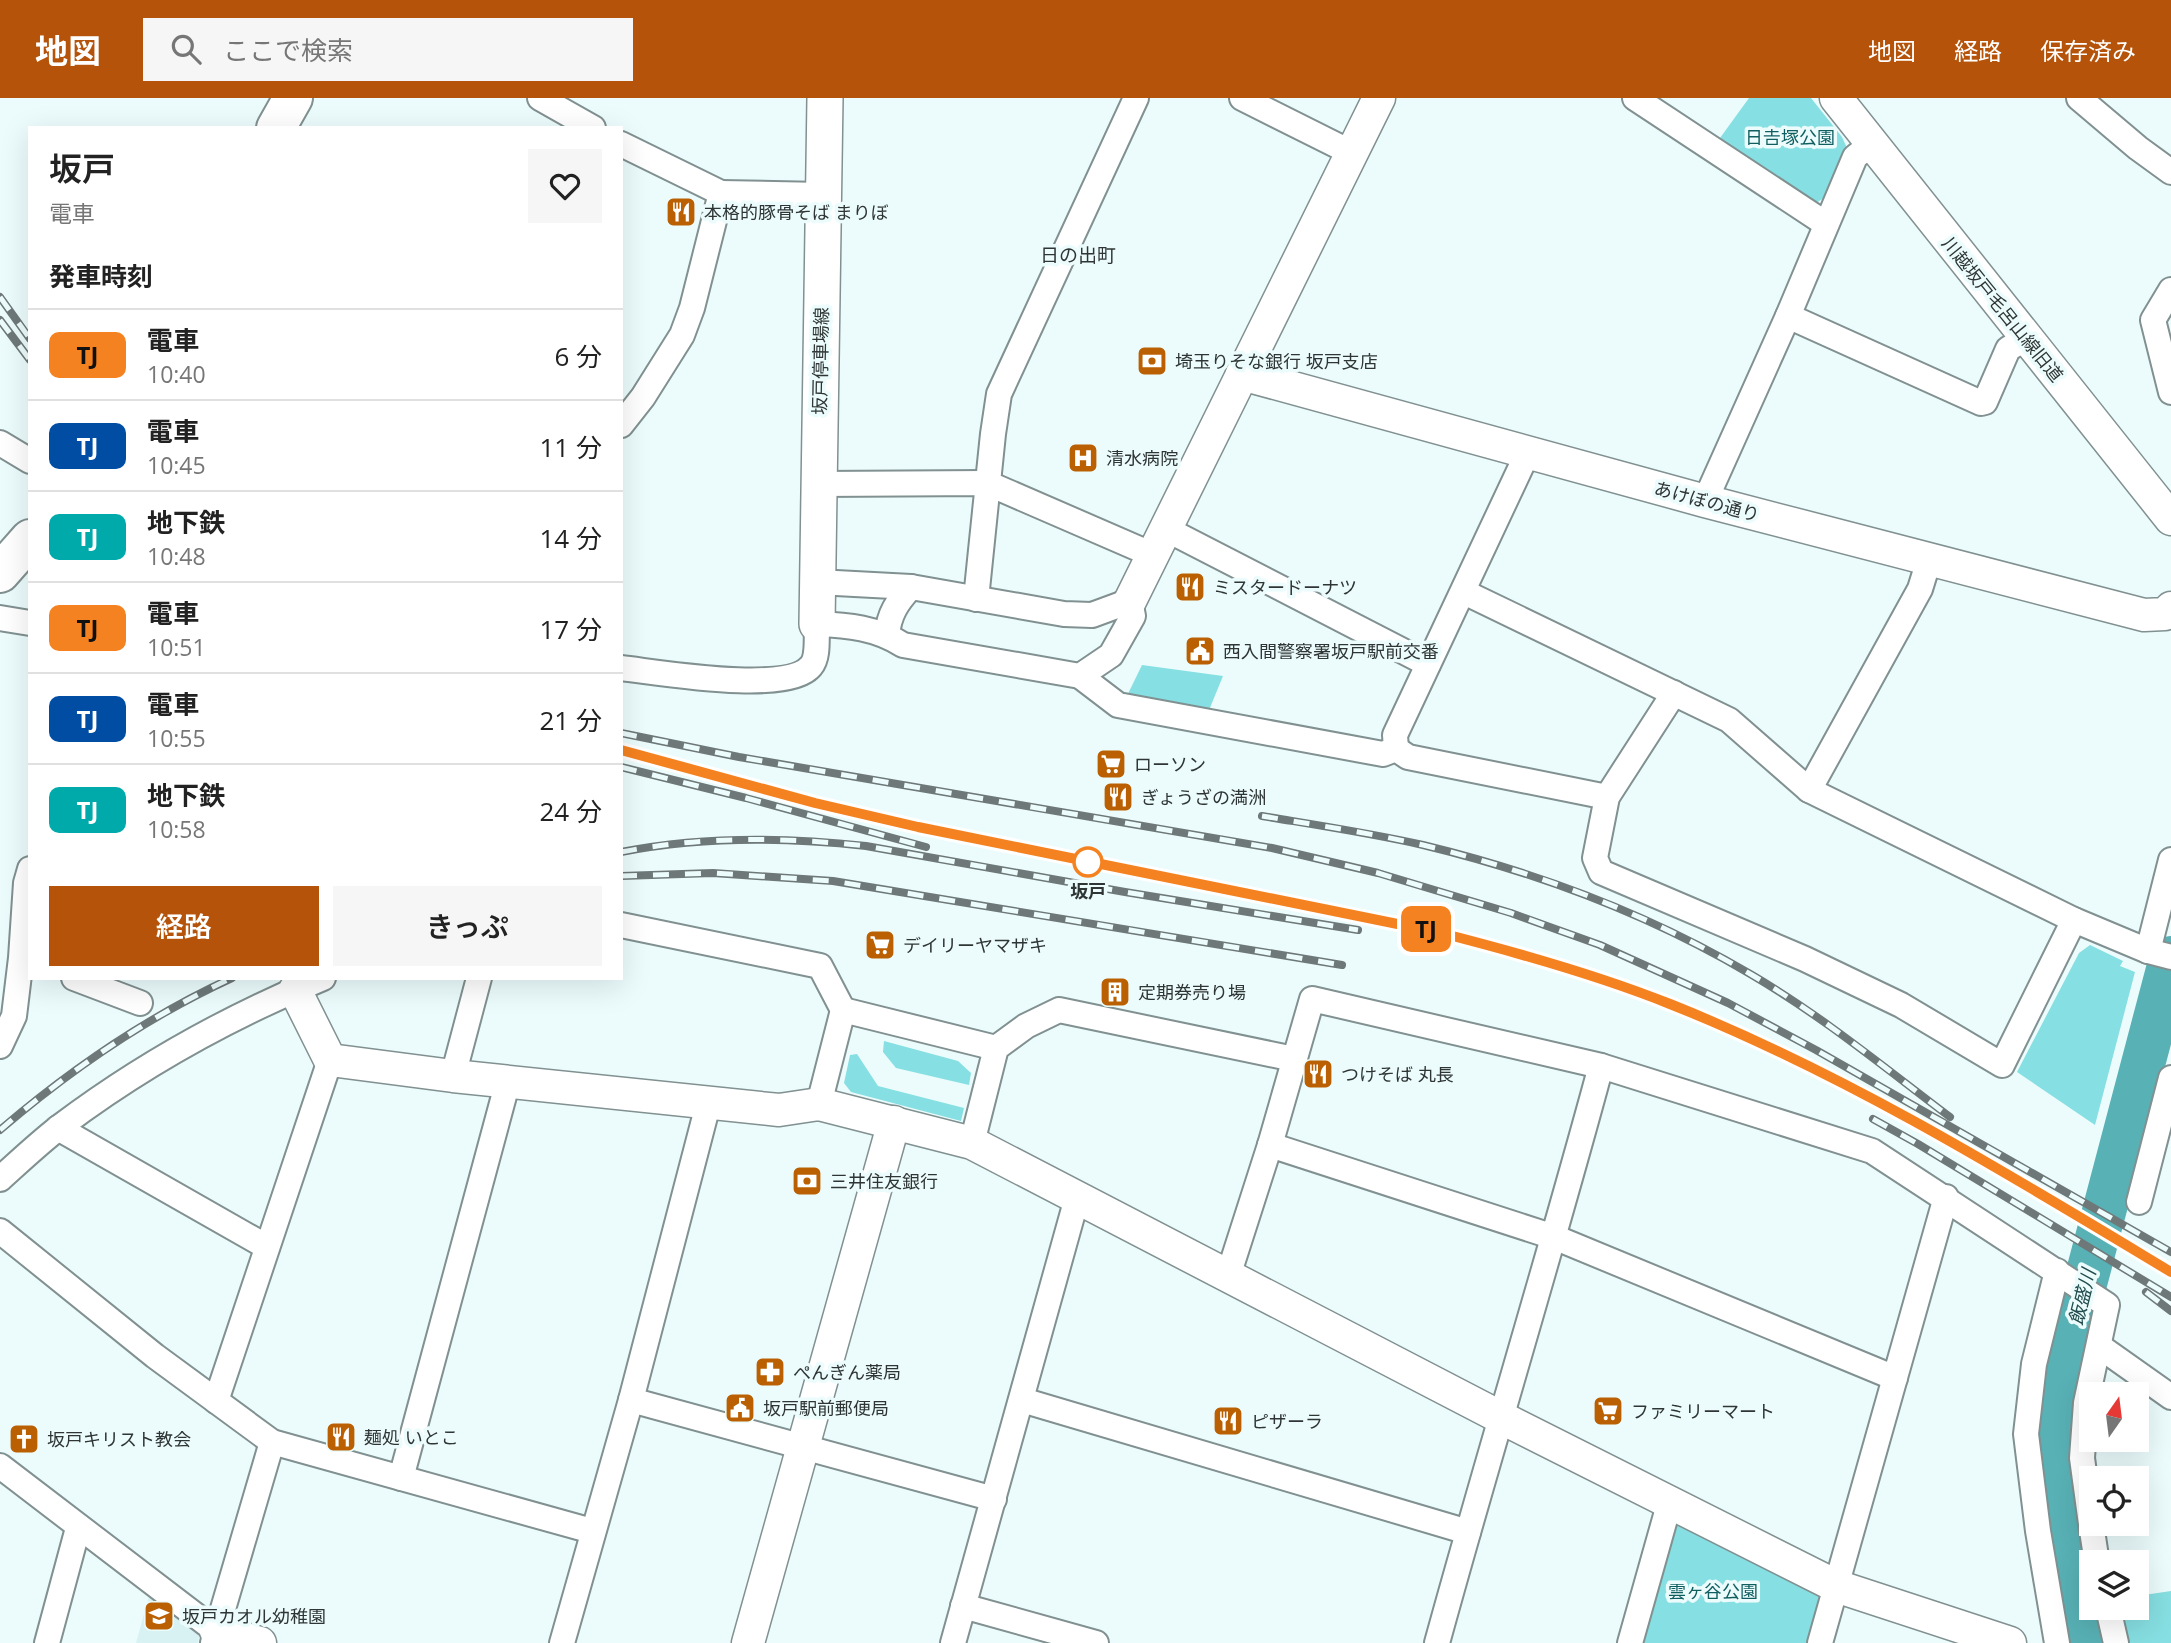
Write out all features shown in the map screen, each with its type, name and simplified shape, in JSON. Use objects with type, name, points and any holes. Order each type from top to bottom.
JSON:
[{"type":"main road","points":[[277,126],[293,98]]},
{"type":"main road","name":"坂戸停車場線","points":[[817,624],[825,98]]},
{"type":"main road","points":[[0,573],[28,541]]},
{"type":"street","points":[[540,98],[589,126]]},
{"type":"street","points":[[976,600],[999,394],[1136,98]]},
{"type":"street","points":[[1242,98],[1352,153]]},
{"type":"street","points":[[1080,676],[1111,655],[1133,616],[1130,601],[1379,98]]},
{"type":"street","points":[[1635,98],[1826,224]]},
{"type":"street","name":"川越坂戸毛呂山線旧道","points":[[1836,98],[2026,338],[2168,506]]},
{"type":"street","points":[[2079,98],[2138,148],[2170,169]]},
{"type":"street","points":[[1705,501],[1788,316],[1855,157],[1871,144]]},
{"type":"street","points":[[623,145],[721,193],[823,195]]},
{"type":"street","points":[[623,422],[643,397],[682,335],[692,308],[721,193]]},
{"type":"street","points":[[2171,290],[2153,320],[2171,392]]},
{"type":"street","points":[[1788,316],[1981,403],[1985,402],[2008,349],[2026,338]]},
{"type":"street","name":"あけぼの通り","points":[[1242,374],[1929,560],[2144,615],[2169,615]]},
{"type":"street","points":[[0,443],[28,460]]},
{"type":"street","points":[[1396,749],[1395,735],[1528,452]]},
{"type":"street","points":[[818,484],[988,483],[1159,542],[1428,664]]},
{"type":"street","points":[[1810,790],[1920,589],[1929,560]]},
{"type":"street","points":[[817,582],[911,587],[1064,614],[1092,615],[1130,601]]},
{"type":"street","points":[[887,635],[889,620],[896,603],[911,587]]},
{"type":"street","points":[[1464,592],[1729,720],[1810,790],[2074,920],[2156,953],[2171,860]]},
{"type":"street","points":[[0,618],[28,623]]},
{"type":"street","points":[[623,667],[731,680],[772,681],[800,676],[813,665],[816,656],[817,624],[848,625],[887,635],[903,645],[1080,676],[1118,705],[1383,754],[1396,749]]},
{"type":"street","points":[[1674,693],[1607,797],[1595,858],[1601,872],[1829,971],[1900,1005],[2002,1065],[2074,920]]},
{"type":"street","points":[[1396,749],[1408,757],[1607,797]]},
{"type":"street","points":[[0,1046],[14,1016],[25,960],[28,876]]},
{"type":"street","points":[[623,925],[820,966],[844,1010],[819,1104]]},
{"type":"street","points":[[79,980],[139,1003]]},
{"type":"street","points":[[453,1076],[478,980]]},
{"type":"street","points":[[0,1179],[58,1128],[114,1087],[178,1047],[309,984],[330,1060],[216,1401]]},
{"type":"street","points":[[1228,1276],[1270,1145],[1312,999],[1601,1066],[1872,1151],[2107,1305],[2085,1403],[2083,1466]]},
{"type":"street","points":[[844,1010],[996,1048]]},
{"type":"street","points":[[972,1143],[996,1048],[1026,1026],[1059,1010],[1294,1059]]},
{"type":"street","points":[[330,1060],[453,1076],[779,1110],[819,1104],[972,1143],[1500,1417],[1836,1586],[2010,1643]]},
{"type":"street","points":[[1437,1643],[1500,1417],[1555,1237],[1601,1066]]},
{"type":"street","points":[[401,1478],[508,1081]]},
{"type":"street","points":[[2139,1202],[2170,1082]]},
{"type":"street","points":[[562,1643],[631,1400],[709,1101]]},
{"type":"street","points":[[748,1643],[894,1122]]},
{"type":"street","points":[[58,1128],[267,1248]]},
{"type":"street","points":[[1270,1145],[1555,1237],[1895,1378]]},
{"type":"street","points":[[1820,1643],[1946,1197]]},
{"type":"street","points":[[953,1643],[1077,1198]]},
{"type":"street","points":[[0,1231],[155,1356],[272,1442],[592,1531]]},
{"type":"street","points":[[2057,1643],[2038,1531],[2026,1434],[2034,1364],[2062,1274]]},
{"type":"street","points":[[2099,1346],[2171,1397]]},
{"type":"street","points":[[631,1400],[994,1499]]},
{"type":"street","points":[[1022,1400],[1468,1531]]},
{"type":"street","points":[[215,1637],[272,1442]]},
{"type":"street","points":[[0,1466],[215,1637],[260,1643]]},
{"type":"street","points":[[1630,1643],[1670,1501]]},
{"type":"street","points":[[47,1643],[78,1528]]},
{"type":"street","points":[[964,1606],[1096,1643]]},
{"type":"street","points":[[2111,1620],[2116,1643]]},
{"type":"shaded area","name":"坂戸カオル幼稚園","points":[[149,1596],[199,1636],[198,1643],[136,1643]]},
{"type":"green space","name":"日𠮷塚公園","points":[[1749,98],[1811,98],[1842,137],[1847,148],[1824,198],[1816,203],[1720,138]]},
{"type":"green space","points":[[1142,665],[1223,676],[1207,715],[1125,700]]},
{"type":"green space","points":[[2090,945],[2123,961],[2120,966],[2135,972],[2095,1125],[2017,1072],[2079,953]]},
{"type":"green space","points":[[884,1041],[958,1061],[971,1073],[969,1085],[896,1068],[883,1052]]},
{"type":"green space","points":[[857,1054],[878,1086],[964,1108],[961,1121],[851,1092],[844,1083],[850,1055]]},
{"type":"green space","name":"雲ヶ谷公園","points":[[1678,1519],[1825,1589],[1809,1643],[1643,1643]]},
{"type":"green space","points":[[2171,1591],[2171,1643],[2127,1643],[2123,1620],[2149,1620],[2149,1594]]},
{"type":"waterway","name":"飯盛川","points":[[2090,1643],[2062,1461],[2061,1394],[2077,1314],[2171,958]]},
{"type":"railway","points":[[0,297],[28,336]]},
{"type":"railway","points":[[0,320],[28,357]]},
{"type":"railway","points":[[623,733],[739,757],[1272,848],[1378,873],[1511,913],[1600,945],[1728,1003],[1816,1050],[2171,1252]]},
{"type":"railway","points":[[623,751],[815,803],[918,827],[1437,932],[1607,980],[1702,1017],[1840,1082],[1974,1155],[2171,1272]]},
{"type":"railway","points":[[623,767],[926,847]]},
{"type":"railway","points":[[1262,816],[1383,837],[1466,856],[1551,882],[1633,914],[1713,953],[1778,991],[1853,1043],[1950,1117]]},
{"type":"railway","points":[[623,852],[682,843],[744,840],[866,846],[1358,930]]},
{"type":"railway","points":[[623,876],[713,873],[833,881],[1342,965]]},
{"type":"railway","points":[[0,1130],[54,1086],[111,1046],[171,1009],[228,980]]},
{"type":"railway","points":[[1873,1119],[2171,1297]]},
{"type":"railway","points":[[2146,1292],[2171,1311]]},
{"type":"train","name":"TJ","points":[[623,751],[815,803],[918,827],[1437,932],[1516,952],[1629,988],[1765,1045],[1849,1087],[2171,1272]]},
{"type":"place","name":"本格的豚骨そば まりぼ","points":[[681,212]]},
{"type":"place","name":"埼玉りそな銀行 坂戸支店","points":[[1152,361]]},
{"type":"place","name":"清水病院","points":[[1083,458]]},
{"type":"place","name":"ミスタードーナツ","points":[[1190,587]]},
{"type":"place","name":"西入間警察署坂戸駅前交番","points":[[1200,651]]},
{"type":"place","name":"ローソン","points":[[1111,764]]},
{"type":"place","name":"ぎょうざの満洲","points":[[1118,797]]},
{"type":"place","name":"坂戸","points":[[1088,862]]},
{"type":"place","name":"デイリーヤマザキ","points":[[880,945]]},
{"type":"place","name":"定期券売り場","points":[[1115,992]]},
{"type":"place","name":"つけそば 丸長","points":[[1318,1074]]},
{"type":"place","name":"三井住友銀行","points":[[807,1181]]},
{"type":"place","name":"ぺんぎん薬局","points":[[770,1372]]},
{"type":"place","name":"坂戸駅前郵便局","points":[[740,1408]]},
{"type":"place","name":"ファミリーマート","points":[[1608,1411]]},
{"type":"place","name":"ピザーラ","points":[[1228,1421]]},
{"type":"place","name":"麺処 いとこ","points":[[341,1437]]},
{"type":"place","name":"坂戸キリスト教会","points":[[24,1439]]},
{"type":"place","name":"坂戸カオル幼稚園","points":[[159,1616]]},
{"type":"district","name":"日の出町","points":[[1078,255]]}]
